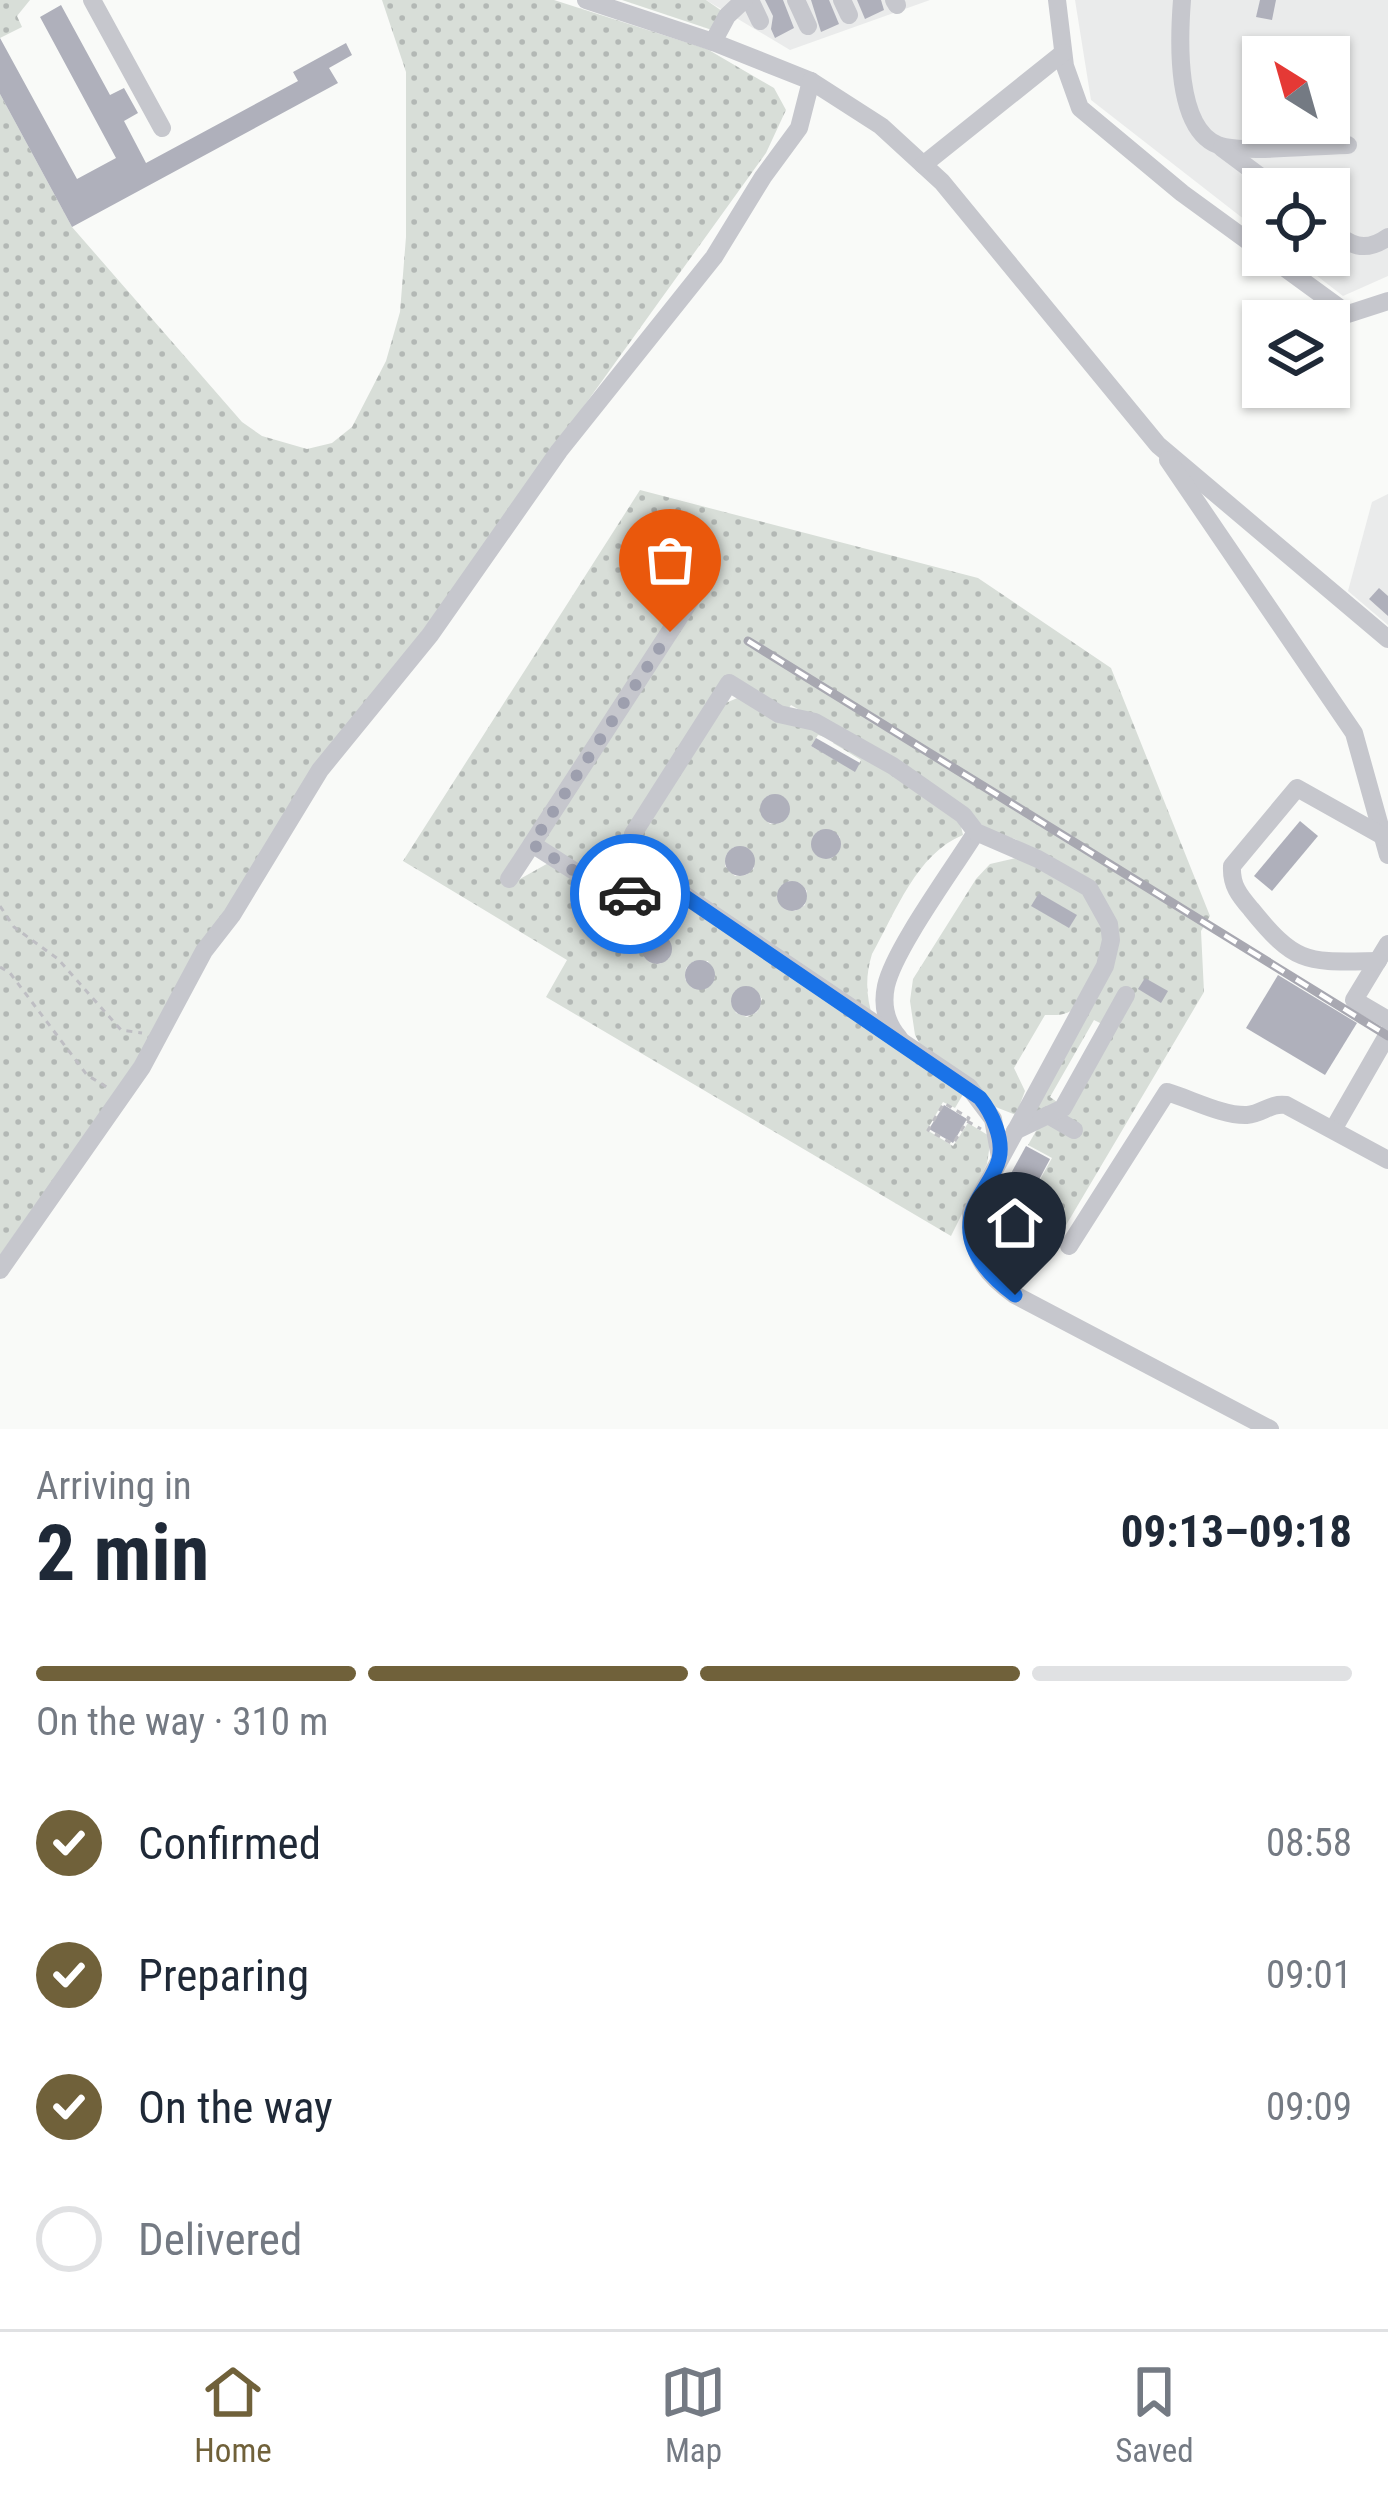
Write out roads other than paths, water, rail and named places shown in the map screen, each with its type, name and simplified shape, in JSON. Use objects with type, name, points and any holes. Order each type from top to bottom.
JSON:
[{"type":"street","points":[[92,0],[162,128]]},
{"type":"street","points":[[586,0],[811,81],[881,126],[942,182],[1158,445],[1354,733],[1386,843]]},
{"type":"street","points":[[713,42],[727,16],[747,0],[760,21]]},
{"type":"street","points":[[796,0],[808,26]]},
{"type":"street","points":[[1057,0],[1072,92],[1090,119],[1242,236]]},
{"type":"street","points":[[1182,0],[1178,50],[1191,118],[1203,137],[1249,168]]},
{"type":"street","points":[[923,165],[1063,53]]},
{"type":"street","points":[[0,1270],[122,1096],[204,951],[232,915],[320,770],[430,635],[559,451],[714,257],[799,128],[811,81]]},
{"type":"street","points":[[1222,148],[1348,145]]},
{"type":"street","points":[[1350,245],[1372,246],[1388,238]]},
{"type":"street","points":[[1295,276],[1348,314],[1388,302]]},
{"type":"street","points":[[1158,445],[1388,639]]},
{"type":"street","points":[[509,879],[693,596]]},
{"type":"street","points":[[1004,1142],[980,1098],[637,862],[633,834],[729,683],[779,714],[815,722],[893,766],[963,815],[976,832],[1084,885],[1102,906],[1111,932],[1098,984],[1004,1142],[971,1214],[973,1244],[991,1277],[1015,1295],[1270,1429]]},
{"type":"street","points":[[1383,952],[1332,962],[1286,950],[1237,892],[1232,866],[1297,788],[1386,843]]},
{"type":"street","points":[[902,1042],[890,1028],[885,1007],[891,969],[976,832]]},
{"type":"street","points":[[532,844],[610,894],[678,892]]},
{"type":"street","points":[[642,891],[645,868]]},
{"type":"street","points":[[1383,952],[1354,1000],[1388,1020]]},
{"type":"street","points":[[1004,1142],[1063,1108],[1126,995]]},
{"type":"street","points":[[1334,1129],[1388,1034]]},
{"type":"street","points":[[1069,1246],[1179,1074]]},
{"type":"street","points":[[1167,1092],[1240,1115],[1279,1103],[1388,1160]]},
{"type":"street","points":[[1048,1115],[1075,1130]]},
{"type":"railway","points":[[748,641],[1388,1036]]}]
